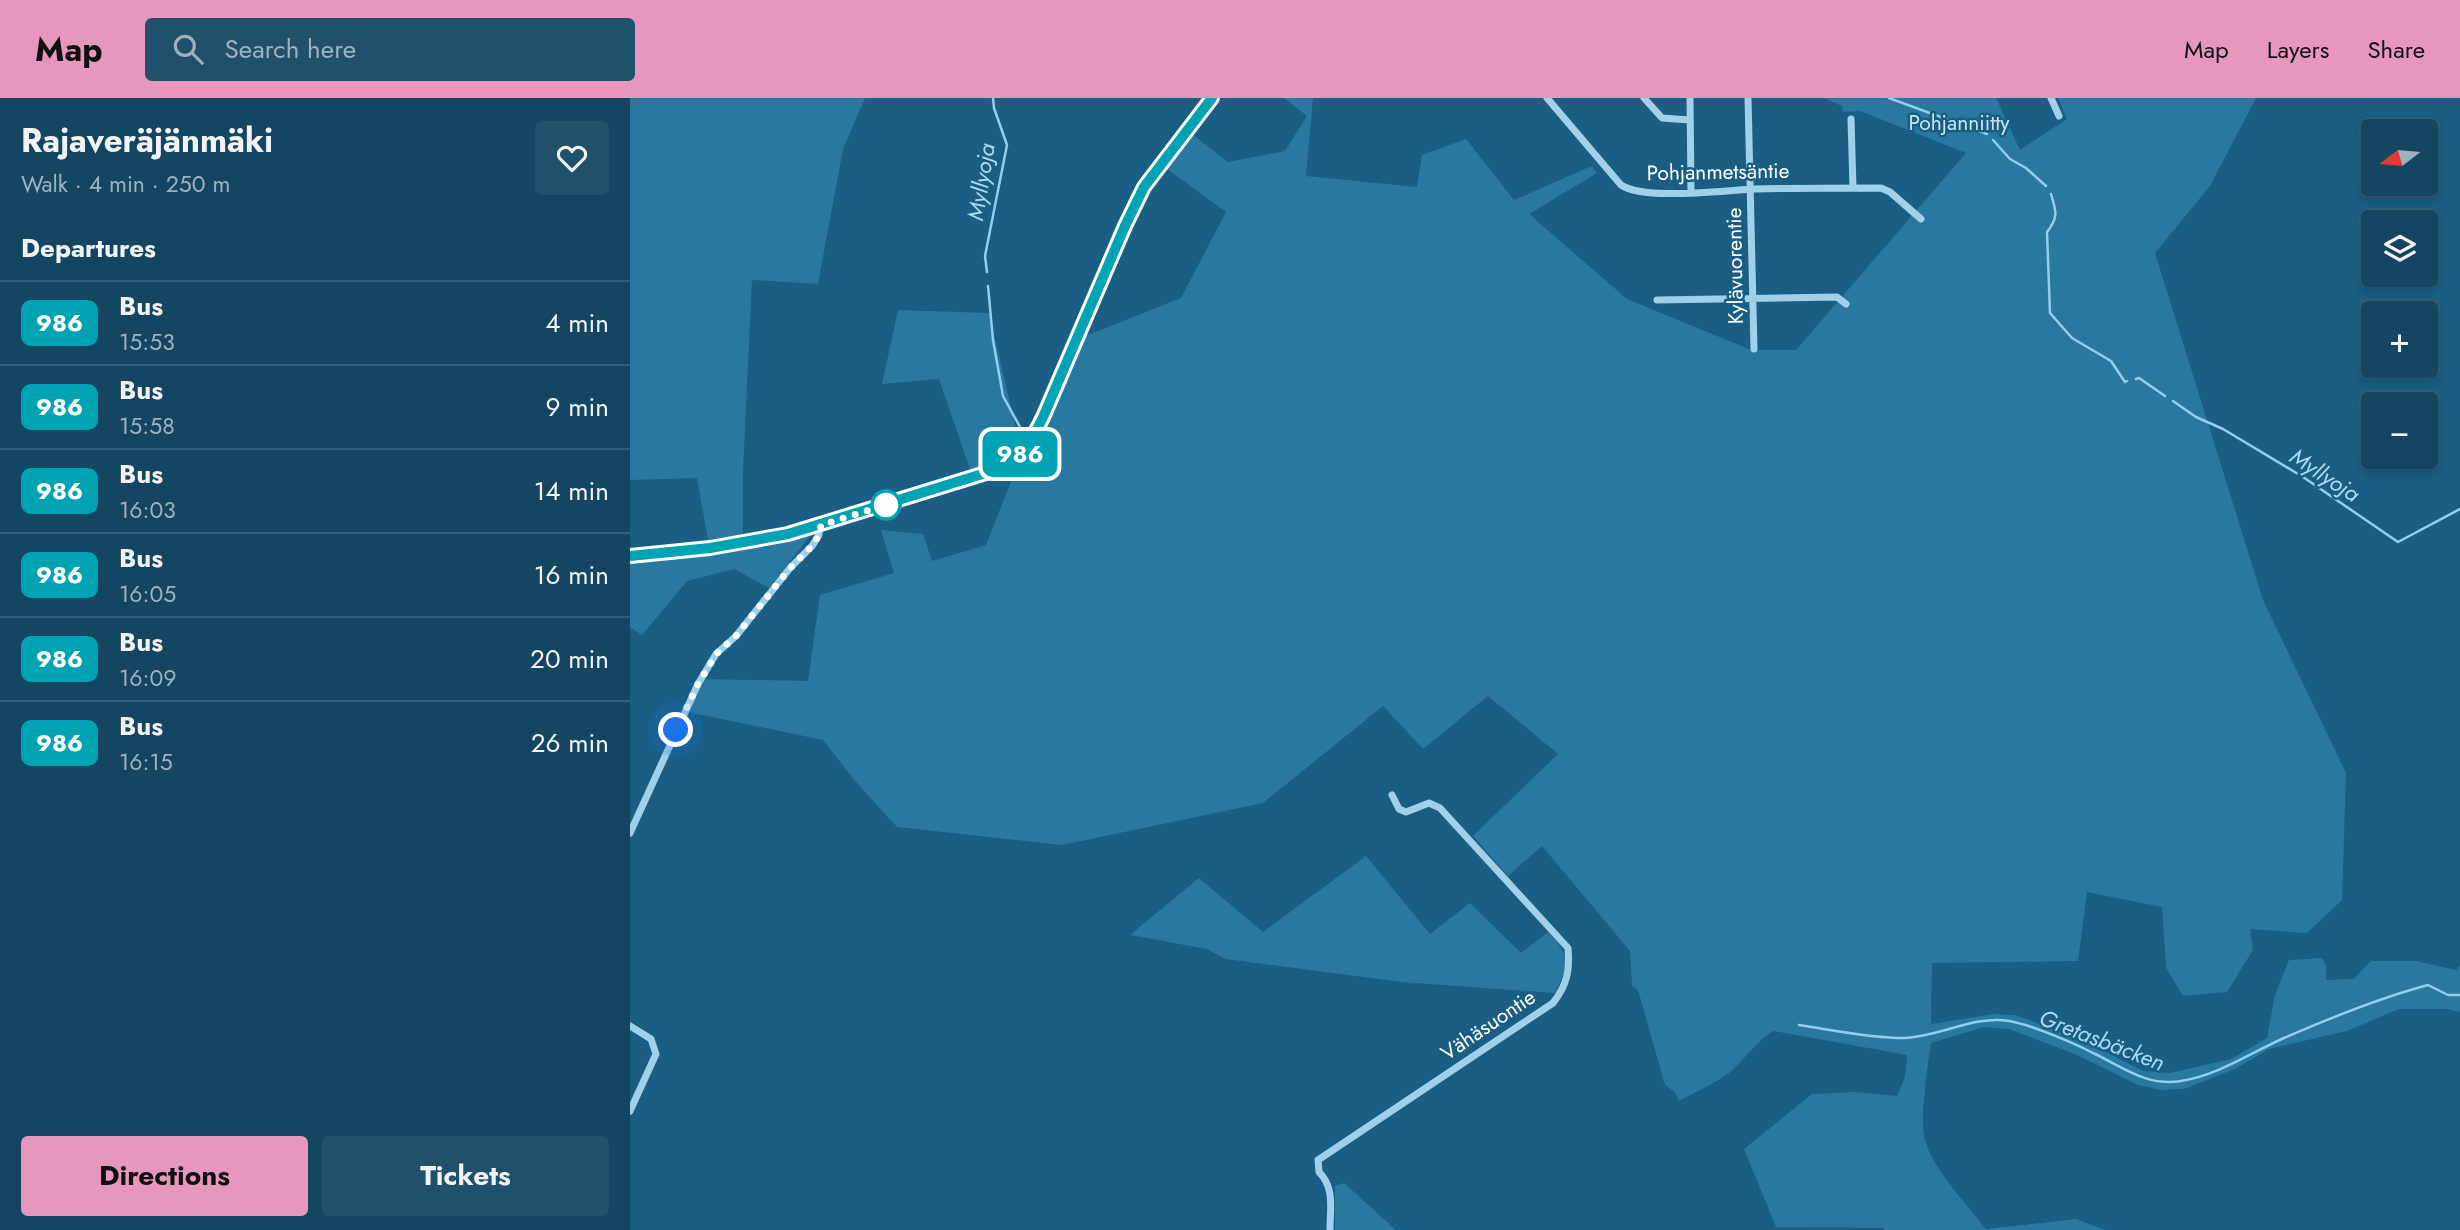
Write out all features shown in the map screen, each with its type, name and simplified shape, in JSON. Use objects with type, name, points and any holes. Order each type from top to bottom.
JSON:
[{"type":"street","points":[[630,556],[747,543],[821,525],[989,472],[1013,460],[1034,437],[1144,187],[1212,98]]},
{"type":"street","name":"Pohjanmetsäntie","points":[[1546,98],[1621,185],[1628,189],[1642,192],[1691,192],[1881,188],[1921,219]]},
{"type":"street","points":[[1644,98],[1662,118],[1690,120]]},
{"type":"street","points":[[1690,98],[1691,192]]},
{"type":"street","name":"Kylävuorentie","points":[[1748,98],[1754,349]]},
{"type":"street","points":[[2051,98],[2059,116]]},
{"type":"street","points":[[1851,119],[1853,188]]},
{"type":"street","points":[[1657,300],[1837,297],[1846,304]]},
{"type":"street","points":[[630,833],[698,684],[716,654],[736,636],[790,568],[812,546],[819,535],[821,525]]},
{"type":"street","name":"Vähäsuontie","points":[[1330,1230],[1331,1193],[1327,1180],[1319,1172],[1318,1160],[1553,1003],[1563,990],[1570,970],[1567,948],[1440,808],[1429,803],[1406,812],[1399,809],[1392,795]]},
{"type":"street","points":[[630,1026],[651,1039],[655,1044],[656,1054],[630,1111]]},
{"type":"green space","points":[[630,98],[865,98],[843,149],[818,284],[752,280],[743,470],[743,539],[709,545],[697,478],[630,480]]},
{"type":"green space","name":"Pohjanniitty","points":[[1284,98],[1313,98],[1306,176],[1417,187],[1422,155],[1466,139],[1514,200],[1594,165],[1592,167],[1597,173],[1529,214],[1627,299],[1751,350],[1796,350],[1966,153],[1860,111],[1843,112],[1842,106],[1823,98],[1996,98],[2020,150],[2067,119],[2058,98],[2256,98],[2210,186],[2155,253],[2263,600],[2346,773],[2342,900],[2307,933],[2250,929],[2253,950],[2227,992],[2183,996],[2166,968],[2162,907],[2087,892],[2078,961],[1932,963],[1931,1024],[1993,1014],[2015,1015],[2077,1037],[2143,1071],[2170,1073],[2231,1059],[2267,1038],[2275,995],[2289,960],[2322,958],[2326,965],[2326,980],[2354,979],[2371,961],[2416,961],[2456,970],[2460,966],[2460,1012],[2447,1009],[2399,1009],[2347,1031],[2269,1049],[2235,1069],[2184,1089],[2161,1090],[2138,1085],[2077,1055],[2009,1029],[1984,1027],[1931,1043],[1923,1107],[1925,1140],[1943,1175],[1986,1229],[2076,1219],[2105,1230],[1884,1230],[1776,1227],[1744,1149],[1812,1094],[1857,1092],[1897,1096],[1905,1077],[1907,1055],[1774,1031],[1729,1073],[1679,1101],[1675,1092],[1665,1085],[1638,990],[1632,986],[1630,951],[1542,846],[1508,876],[1473,836],[1558,754],[1488,696],[1423,749],[1383,706],[1263,803],[1062,845],[897,827],[855,781],[823,740],[688,712],[703,679],[808,681],[820,595],[894,573],[881,530],[923,534],[932,561],[986,545],[1019,461],[1036,439],[1083,337],[1181,298],[1226,212],[1166,168],[1192,134],[1228,162],[1285,151],[1307,116]]},
{"type":"green space","points":[[898,310],[989,313],[1020,446],[1001,462],[971,472],[939,379],[882,384]]},
{"type":"green space","points":[[814,531],[769,588],[734,569],[687,581],[642,635],[630,627],[630,559],[723,550]]},
{"type":"green space","points":[[1366,856],[1430,934],[1470,903],[1521,953],[1548,932],[1561,948],[1566,961],[1564,974],[1555,993],[1402,982],[1225,959],[1207,949],[1130,935],[1199,878],[1263,932]]},
{"type":"green space","points":[[1344,1183],[1396,1230],[1335,1230],[1335,1186]]},
{"type":"waterway","name":"Myllyoja","points":[[987,272],[985,256],[1007,145],[993,98]]},
{"type":"waterway","name":"Myllyoja","points":[[1889,98],[1987,134]]},
{"type":"waterway","name":"Myllyoja","points":[[1993,140],[2010,159],[2026,168],[2046,186]]},
{"type":"waterway","name":"Myllyoja","points":[[2051,194],[2055,214],[2047,232],[2050,313],[2072,338],[2111,361],[2125,382],[2127,381]]},
{"type":"waterway","name":"Myllyoja","points":[[988,286],[993,340],[1003,396],[1020,427]]},
{"type":"waterway","name":"Myllyoja","points":[[2136,379],[2139,378],[2165,396]]},
{"type":"waterway","name":"Myllyoja","points":[[2173,401],[2196,417],[2223,429],[2303,477],[2398,542],[2460,509]]},
{"type":"waterway","name":"Gretasbäcken","points":[[1799,1025],[1904,1038],[1970,1023],[2009,1021],[2063,1039],[2146,1078],[2169,1082],[2208,1074],[2319,1023],[2410,990],[2428,985],[2448,995],[2460,995]]},
{"type":"bus line","name":"986","points":[[630,556],[747,543],[788,534],[989,472],[1013,460],[1034,437],[1144,187],[1212,98]]},
{"type":"route","points":[[676,730],[716,654],[736,636],[790,568],[812,546],[819,535],[821,525],[886,505]]}]
